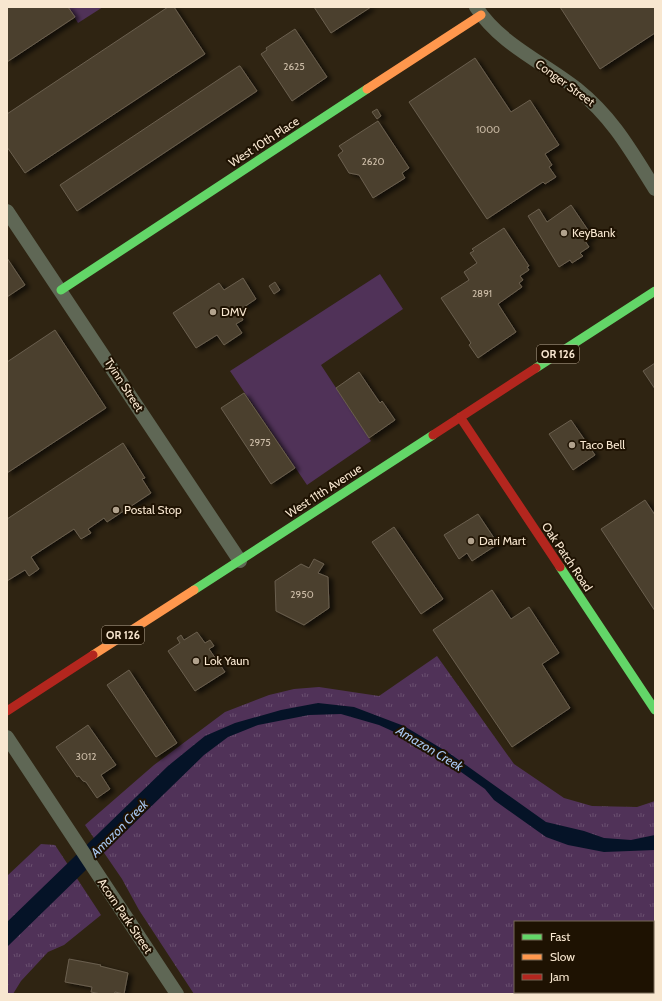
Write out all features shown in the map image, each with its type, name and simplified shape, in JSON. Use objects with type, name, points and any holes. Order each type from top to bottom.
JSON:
[{"type":"street","name":"Conger Street","points":[[479,11],[502,37],[577,89],[597,106],[618,130],[655,189]]},
{"type":"street","name":"West 10th Place","points":[[61,290],[479,11]]},
{"type":"street","name":"Tyinn Street","points":[[7,211],[240,561]]},
{"type":"street","name":"West 11th Avenue","points":[[7,710],[240,561],[655,291]]},
{"type":"street","name":"Oak Patch Road","points":[[460,417],[655,710]]},
{"type":"street","name":"Acorn Park Street","points":[[7,737],[177,994]]},
{"type":"green space","points":[[68,7],[103,7],[78,23]]},
{"type":"green space","points":[[380,274],[403,309],[321,365],[371,441],[307,485],[230,371]]},
{"type":"green space","points":[[437,656],[514,764],[564,798],[592,806],[637,807],[655,801],[655,925],[654,921],[514,921],[514,993],[554,993],[553,994],[194,994],[139,910],[122,879],[85,825],[154,765],[225,712],[269,695],[294,689],[319,687],[379,696]]},
{"type":"green space","points":[[41,844],[55,845],[101,915],[64,945],[48,952],[21,981],[13,994],[7,994],[7,876]]},
{"type":"water","name":"Amazon Creek","points":[[318,703],[354,707],[404,726],[449,753],[546,822],[584,831],[604,838],[631,840],[655,835],[655,850],[604,852],[568,845],[546,837],[494,800],[485,789],[440,757],[412,740],[379,725],[341,714],[309,715],[258,725],[228,737],[204,755],[7,947],[7,922],[168,766],[205,736],[235,723],[281,710]]},
{"type":"building","points":[[7,7],[68,7],[75,17],[7,62]]},
{"type":"building","points":[[168,7],[174,7],[205,54],[25,173],[7,147],[7,114]]},
{"type":"building","points":[[314,7],[371,7],[331,33]]},
{"type":"building","points":[[560,7],[655,7],[655,33],[600,69]]},
{"type":"building","points":[[295,29],[327,77],[292,101],[261,54],[267,50],[266,48]]},
{"type":"building","points":[[475,58],[511,112],[530,100],[559,145],[545,154],[552,165],[549,167],[556,177],[545,184],[543,182],[487,219],[409,102]]},
{"type":"building","points":[[239,66],[257,91],[77,211],[60,185]]},
{"type":"building","points":[[377,109],[381,116],[377,119],[372,112]]},
{"type":"building","points":[[378,121],[409,168],[402,173],[405,178],[373,198],[359,175],[349,173],[338,155],[343,151],[339,146]]},
{"type":"building","name":"KeyBank","points":[[571,205],[592,236],[585,241],[589,247],[580,253],[583,256],[572,263],[570,260],[559,267],[528,216],[539,209],[547,222]]},
{"type":"building","points":[[504,228],[529,266],[527,267],[529,270],[520,276],[523,280],[519,283],[522,287],[498,304],[516,332],[478,358],[469,345],[471,343],[441,298],[469,280],[464,272],[477,263],[470,253],[474,251],[472,249]]},
{"type":"building","points":[[7,258],[25,285],[7,297]]},
{"type":"building","points":[[243,278],[256,299],[238,311],[243,320],[236,324],[242,333],[224,345],[217,335],[196,348],[173,313],[219,283],[224,290]]},
{"type":"building","points":[[275,282],[280,290],[274,294],[269,286]]},
{"type":"building","points":[[55,330],[106,408],[7,473],[7,362]]},
{"type":"building","points":[[655,363],[655,389],[643,371]]},
{"type":"building","points":[[359,372],[380,403],[382,401],[395,420],[369,438],[336,388]]},
{"type":"building","points":[[244,393],[295,468],[271,484],[221,408]]},
{"type":"building","name":"Taco Bell","points":[[571,420],[595,455],[573,470],[549,434]]},
{"type":"building","points":[[123,443],[145,478],[142,479],[151,493],[107,522],[104,518],[88,529],[91,533],[81,539],[74,529],[31,557],[39,569],[29,576],[25,570],[7,581],[7,519]]},
{"type":"building","points":[[645,500],[655,515],[655,611],[601,529]]},
{"type":"building","name":"Dari Mart","points":[[478,514],[498,544],[472,561],[467,553],[459,559],[444,535]]},
{"type":"building","points":[[394,527],[443,599],[421,614],[372,542]]},
{"type":"building","points":[[314,559],[324,564],[318,573],[328,577],[329,608],[304,625],[276,611],[275,581],[301,564],[309,568]]},
{"type":"building","points":[[492,590],[511,619],[529,607],[559,653],[542,664],[570,708],[512,747],[433,630]]},
{"type":"building","name":"Lok Yaun","points":[[197,632],[205,643],[210,640],[214,646],[209,649],[225,672],[195,691],[168,651],[180,643],[177,638],[181,635],[184,640]]},
{"type":"building","points":[[129,670],[177,743],[156,757],[107,685]]},
{"type":"building","points":[[88,725],[116,765],[101,775],[110,789],[97,798],[86,782],[79,776],[77,777],[56,747]]},
{"type":"building","points":[[69,959],[101,965],[100,966],[128,973],[124,994],[115,992],[114,994],[101,994],[91,992],[92,987],[65,982]]},
{"type":"building","points":[[654,991],[655,994],[600,994],[654,993]]},
{"type":"traffic: fast","points":[[61,290],[367,89]]},
{"type":"traffic: fast","points":[[536,368],[655,291]]},
{"type":"traffic: fast","points":[[194,590],[433,435]]},
{"type":"traffic: fast","points":[[560,567],[655,710]]},
{"type":"traffic: slow","points":[[367,89],[481,15]]},
{"type":"traffic: slow","points":[[93,655],[194,590]]},
{"type":"traffic: jam","points":[[433,435],[536,368]]},
{"type":"traffic: jam","points":[[460,417],[560,567]]},
{"type":"traffic: jam","points":[[7,711],[93,655]]},
{"type":"place","name":"KeyBank","points":[[564,233]]},
{"type":"place","name":"DMV","points":[[213,312]]},
{"type":"place","name":"Taco Bell","points":[[572,445]]},
{"type":"place","name":"Postal Stop","points":[[116,510]]},
{"type":"place","name":"Dari Mart","points":[[471,541]]},
{"type":"place","name":"Lok Yaun","points":[[196,661]]}]
